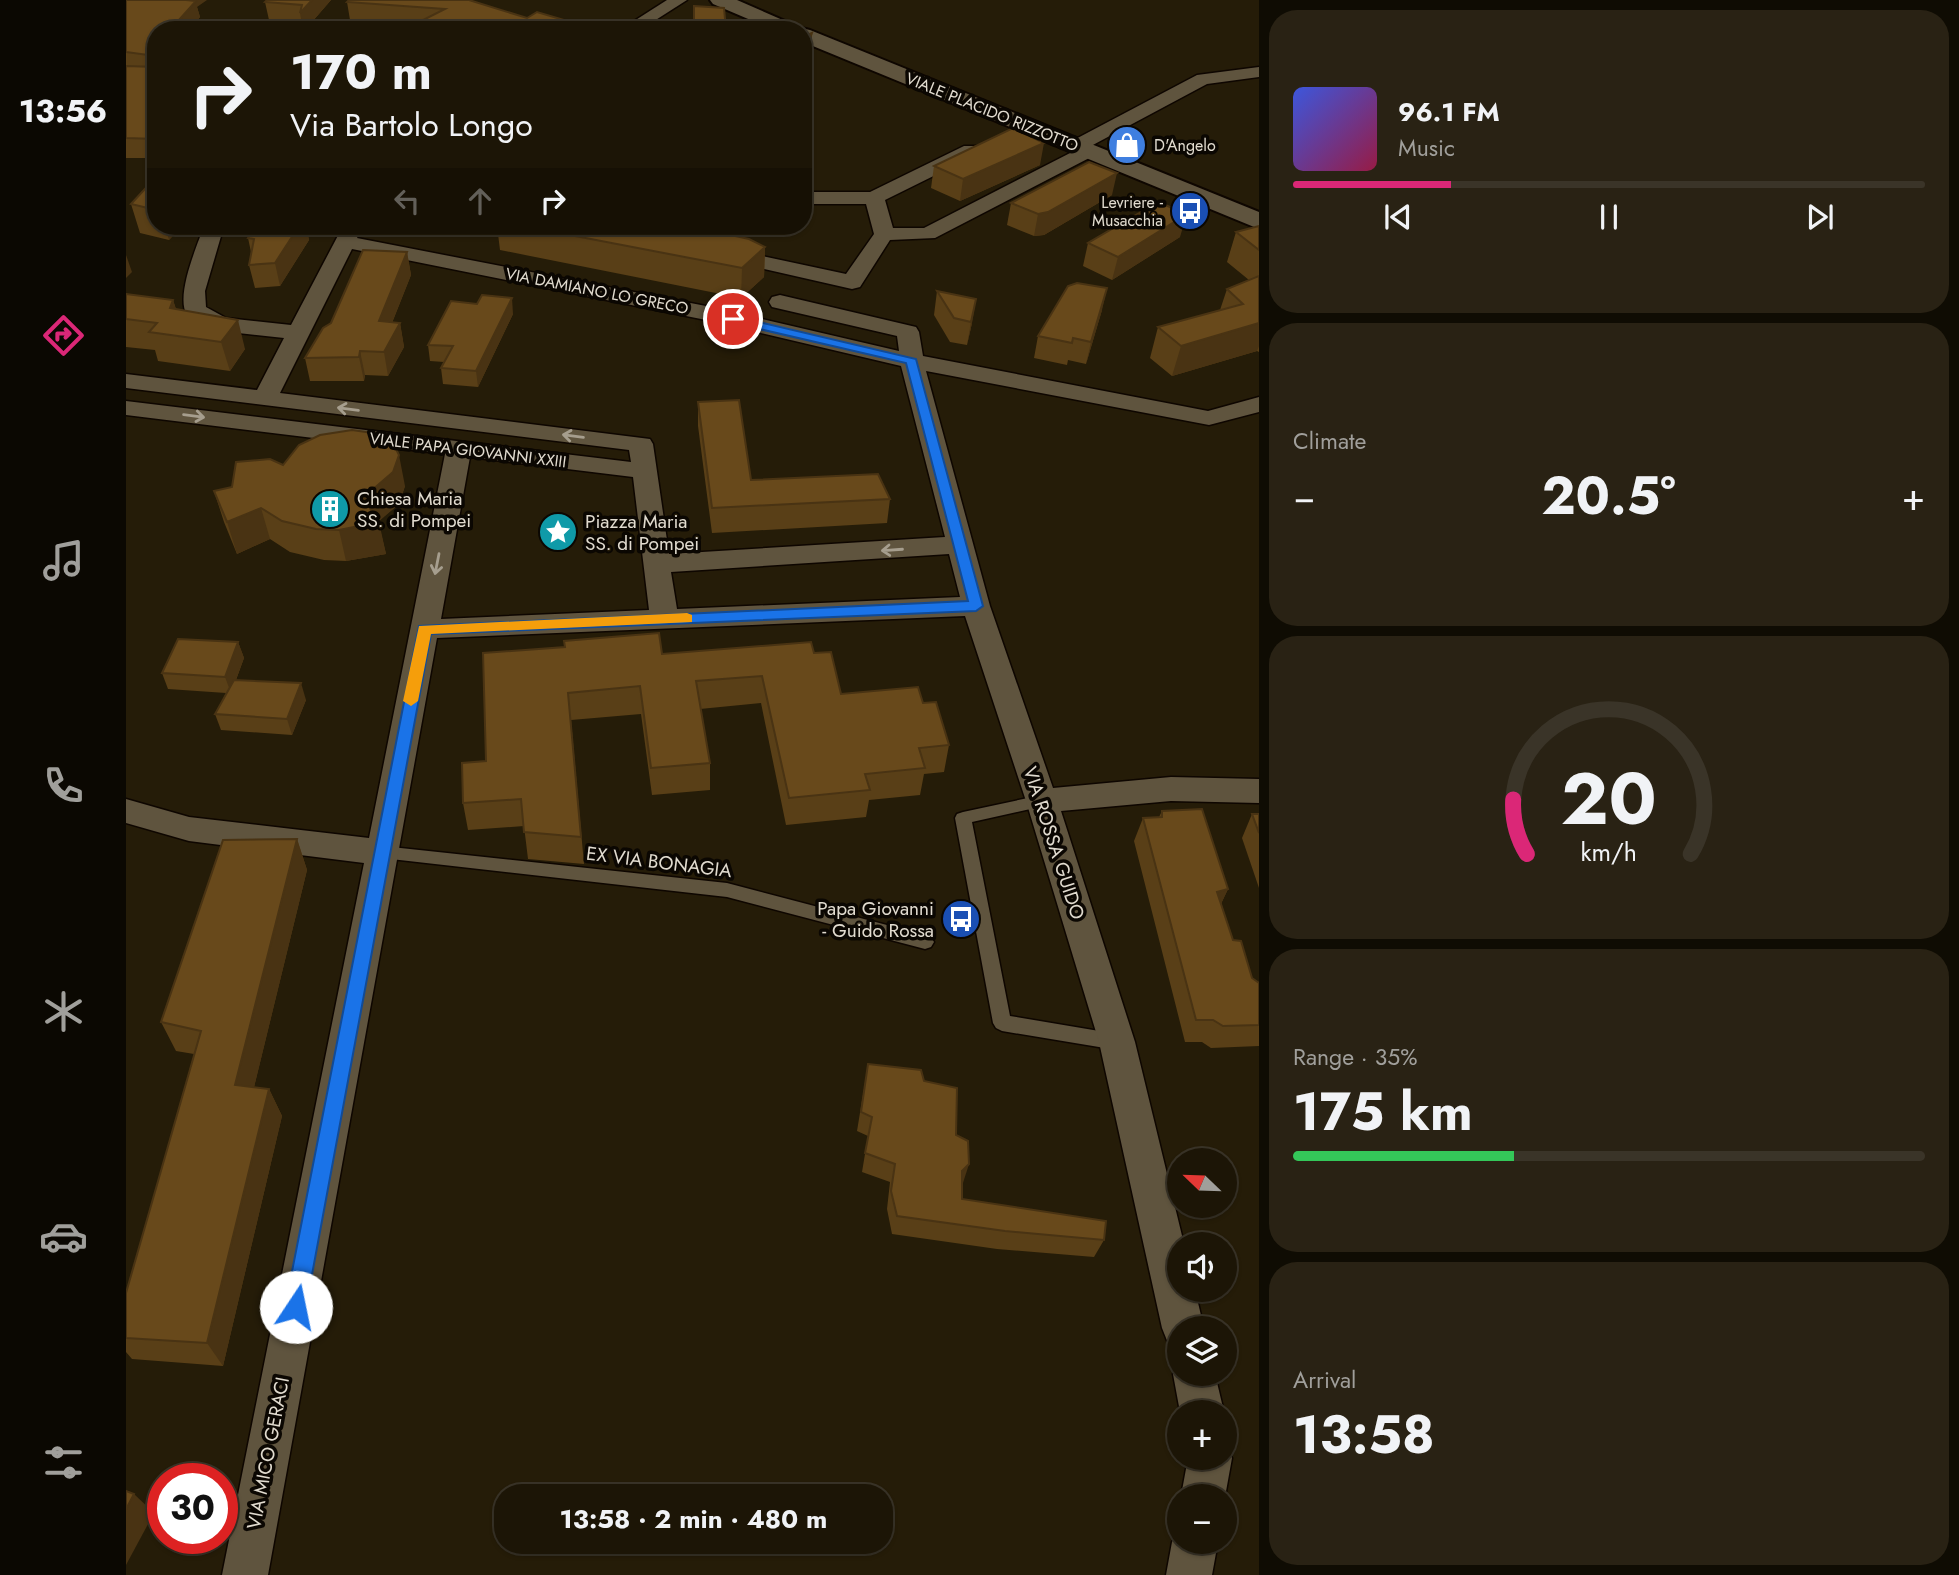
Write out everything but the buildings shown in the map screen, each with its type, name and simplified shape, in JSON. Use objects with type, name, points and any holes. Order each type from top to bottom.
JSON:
[{"type":"street","points":[[643,21],[678,0]]},
{"type":"street","points":[[720,0],[770,21]]},
{"type":"street","name":"VIALE PLACIDO RIZZOTTO","points":[[812,38],[1259,221]]},
{"type":"street","points":[[884,234],[928,234],[1203,79],[1259,72]]},
{"type":"street","points":[[812,198],[874,198],[1023,125]]},
{"type":"street","points":[[708,250],[852,282],[884,234],[874,198]]},
{"type":"street","points":[[211,235],[194,291],[195,310],[220,324],[300,333]]},
{"type":"street","points":[[265,398],[349,235]]},
{"type":"street","name":"VIA DAMIANO LO GRECO","points":[[355,235],[912,361],[1209,418],[1259,404]]},
{"type":"street","name":"VIA ROSSA GUIDO","points":[[780,302],[908,332],[912,361],[976,606],[1042,801],[1117,1042],[1180,1316]]},
{"type":"street","name":"VIALE PAPA GIOVANNI XXIII","points":[[126,382],[641,444],[643,471],[126,408]]},
{"type":"street","points":[[1209,418],[1249,425],[1259,423]]},
{"type":"street","name":"VIA MICO GERACI","points":[[245,1575],[459,449]]},
{"type":"street","points":[[643,471],[664,619]]},
{"type":"street","points":[[656,564],[960,545]]},
{"type":"street","points":[[425,629],[976,606]]},
{"type":"street","points":[[1042,801],[1171,789],[1259,791]]},
{"type":"street","points":[[126,811],[189,829],[382,852]]},
{"type":"street","points":[[1189,1575],[1193,1554]]},
{"type":"lane","points":[[1042,801],[963,818],[1002,1023],[1117,1042]]},
{"type":"lane","name":"EX VIA BONAGIA","points":[[382,852],[727,890],[925,942]]},
{"type":"slow traffic","points":[[411,701],[425,629],[687,618]]},
{"type":"place","name":"D'Angelo","points":[[1127,145]]},
{"type":"place","name":"Levriere - Musacchia","points":[[1190,211]]},
{"type":"place","name":"Chiesa Maria SS. di Pompei","points":[[330,509]]},
{"type":"place","name":"Piazza Maria SS. di Pompei","points":[[558,532]]},
{"type":"place","name":"Papa Giovanni - Guido Rossa","points":[[961,919]]},
{"type":"route","points":[[296,1307],[425,629],[976,606],[912,361],[733,319]]}]
